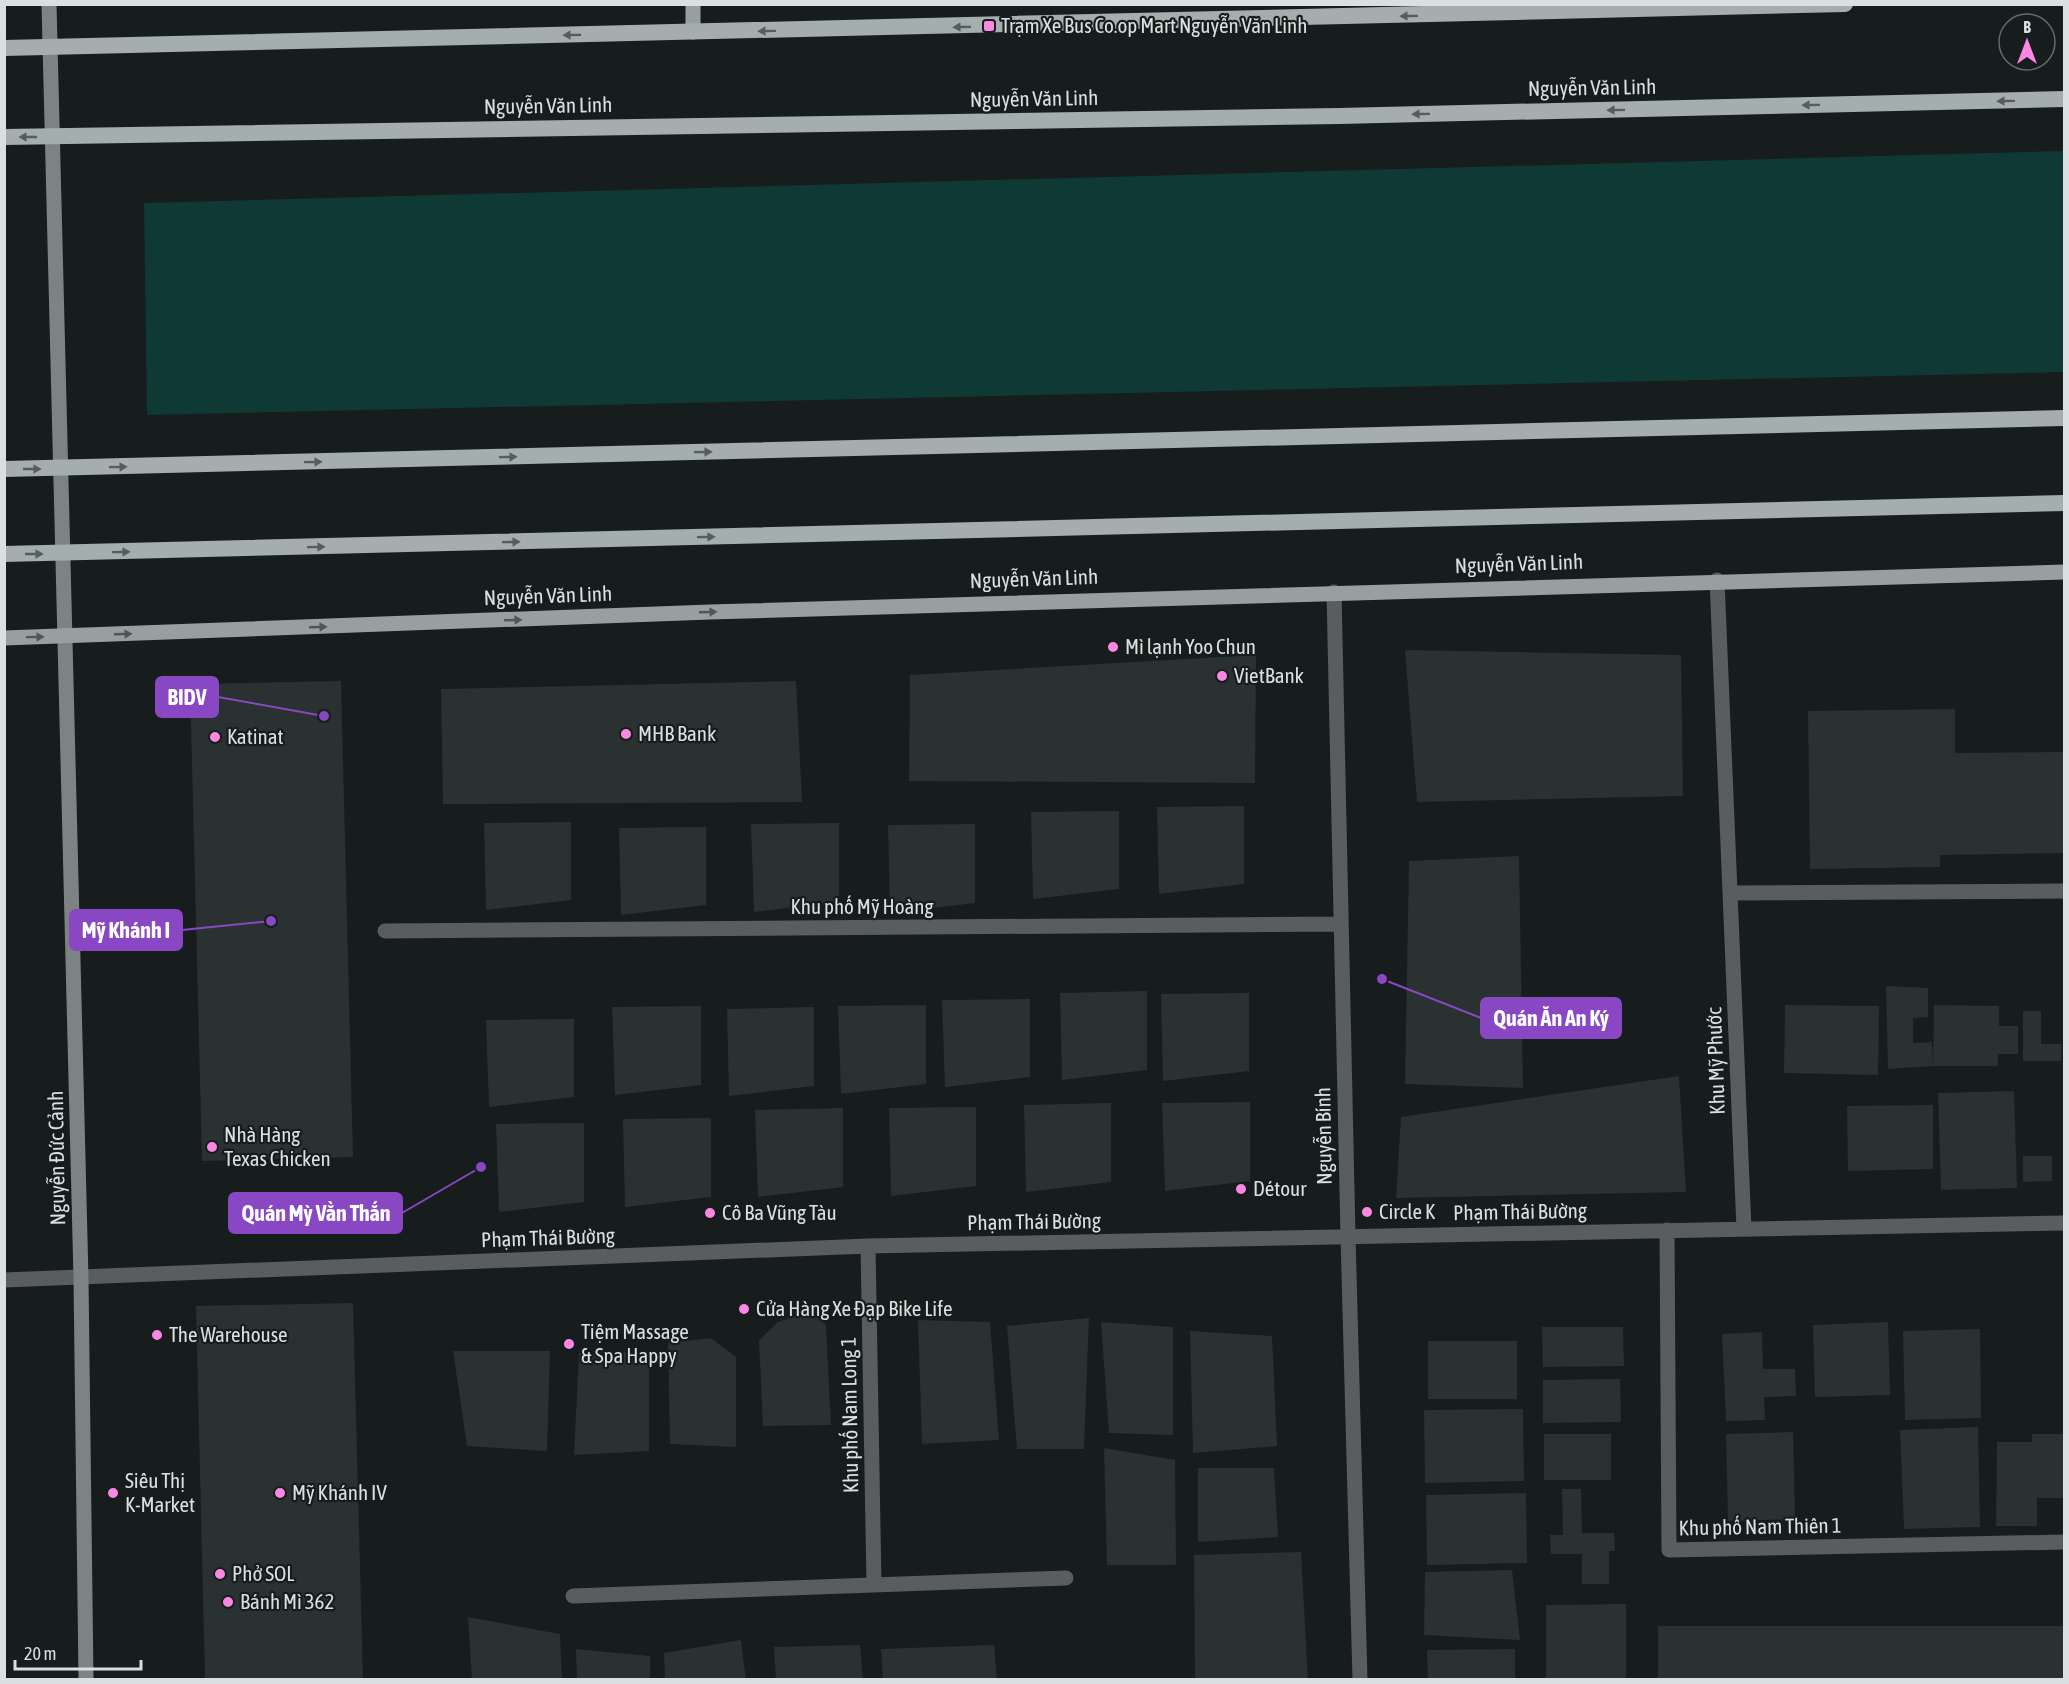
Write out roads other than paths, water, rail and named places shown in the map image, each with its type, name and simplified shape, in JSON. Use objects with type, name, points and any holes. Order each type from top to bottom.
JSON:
[{"type":"highway","points":[[4,48],[693,32],[1334,11],[1845,4]]},
{"type":"highway","name":"Nguyễn Văn Linh","points":[[4,136],[1315,117],[2064,99]]},
{"type":"highway","points":[[4,469],[2064,418]]},
{"type":"highway","points":[[4,554],[2064,503]]},
{"type":"main road","name":"Nguyễn Đức Cảnh","points":[[48,4],[81,1278],[86,1680]]},
{"type":"main road","points":[[693,4],[693,32]]},
{"type":"main road","name":"Nguyễn Văn Linh","points":[[4,638],[1334,592],[2064,572]]},
{"type":"street","name":"Khu Mỹ Phước","points":[[1717,580],[1744,1229]]},
{"type":"street","name":"Nguyễn Bính","points":[[1334,592],[1360,1680]]},
{"type":"street","points":[[1730,893],[2064,891]]},
{"type":"street","name":"Khu phố Mỹ Hoàng","points":[[385,931],[1341,924]]},
{"type":"street","name":"Phạm Thái Bường","points":[[4,1280],[868,1246],[2064,1223]]},
{"type":"street","name":"Khu phố Nam Thiên 1","points":[[1667,1230],[1669,1550],[2064,1542]]},
{"type":"street","name":"Khu phố Nam Long 1","points":[[868,1246],[874,1584]]},
{"type":"street","points":[[573,1596],[1066,1578]]},
{"type":"place","name":"Trạm Xe Bus Co.op Mart Nguyễn Văn Linh","points":[[989,26]]},
{"type":"place","name":"Mì lạnh Yoo Chun","points":[[1113,647]]},
{"type":"place","name":"VietBank","points":[[1222,676]]},
{"type":"place","name":"BIDV","points":[[324,716]]},
{"type":"place","name":"MHB Bank","points":[[626,734]]},
{"type":"place","name":"Katinat","points":[[215,737]]},
{"type":"place","name":"Mỹ Khánh I","points":[[271,921]]},
{"type":"place","name":"Quán Ăn An Ký","points":[[1382,979]]},
{"type":"place","name":"Nhà Hàng Texas Chicken","points":[[212,1147]]},
{"type":"place","name":"Quán Mỳ Vằn Thắn","points":[[481,1167]]},
{"type":"place","name":"Détour","points":[[1241,1189]]},
{"type":"place","name":"Circle K","points":[[1367,1212]]},
{"type":"place","name":"Cô Ba Vũng Tàu","points":[[710,1213]]},
{"type":"place","name":"Cửa Hàng Xe Đạp Bike Life","points":[[744,1309]]},
{"type":"place","name":"The Warehouse","points":[[157,1335]]},
{"type":"place","name":"Tiệm Massage & Spa Happy","points":[[569,1344]]},
{"type":"place","name":"Siêu Thị K-Market","points":[[113,1493]]},
{"type":"place","name":"Mỹ Khánh IV","points":[[280,1493]]},
{"type":"place","name":"Phở SOL","points":[[220,1574]]},
{"type":"place","name":"Bánh Mì 362","points":[[228,1602]]}]
